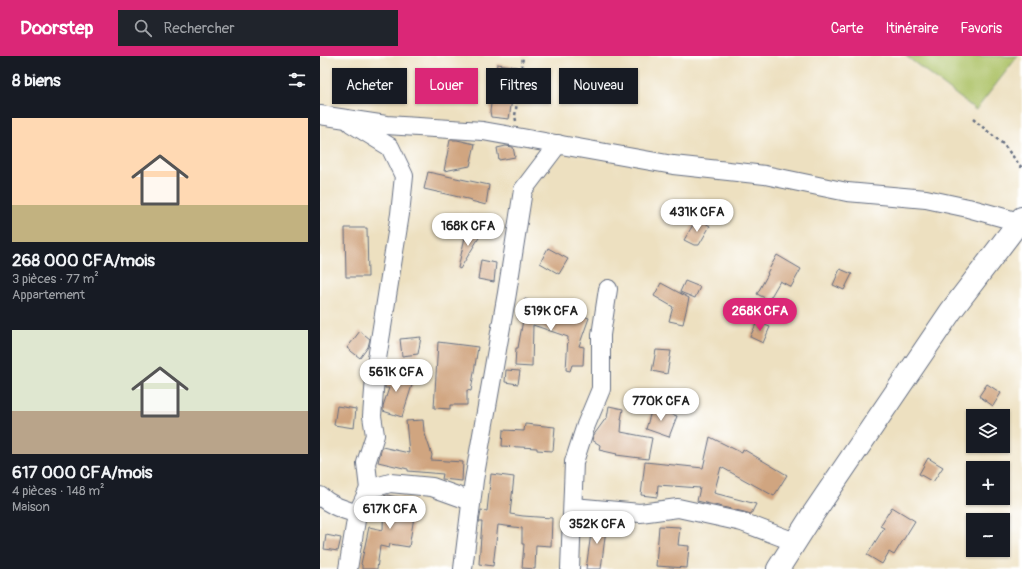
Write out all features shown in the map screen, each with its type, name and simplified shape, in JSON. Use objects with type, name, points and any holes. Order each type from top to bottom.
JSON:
[{"type":"main road","points":[[778,569],[822,501],[951,311],[1021,222]]},
{"type":"street","points":[[320,115],[410,127],[483,132],[673,165],[765,175],[847,192],[926,199],[1021,222]]},
{"type":"street","points":[[344,119],[390,147],[404,176],[400,214],[376,365],[372,416],[374,435],[366,463],[369,489],[357,514],[348,569]]},
{"type":"street","points":[[463,569],[474,480],[523,190],[558,144]]},
{"type":"street","points":[[570,569],[574,462],[586,425],[601,388],[602,335],[608,289]]},
{"type":"street","points":[[369,489],[390,483],[432,487],[472,502]]},
{"type":"street","points":[[320,496],[327,502],[339,508],[357,514]]},
{"type":"street","points":[[573,507],[640,513],[678,508],[742,522],[795,542]]},
{"type":"path","points":[[519,138],[515,116],[523,56]]},
{"type":"path","points":[[973,119],[1003,144],[1022,168]]},
{"type":"green space","points":[[906,56],[1018,56],[976,110]]},
{"type":"building","points":[[497,64],[517,67],[517,68],[496,68]]},
{"type":"building","points":[[491,104],[511,104],[509,119],[491,117]]},
{"type":"building","points":[[450,140],[475,144],[470,166],[444,171]]},
{"type":"building","points":[[506,146],[513,147],[515,157],[499,160],[497,148]]},
{"type":"building","points":[[428,172],[489,185],[486,205],[471,201],[472,200],[424,189]]},
{"type":"building","points":[[697,218],[710,226],[699,245],[694,245],[684,240]]},
{"type":"building","points":[[345,228],[367,228],[368,277],[346,277]]},
{"type":"building","points":[[466,233],[480,236],[460,269],[458,268]]},
{"type":"building","points":[[548,248],[568,259],[559,274],[540,263]]},
{"type":"building","points":[[777,255],[801,269],[791,287],[780,281],[769,300],[757,294]]},
{"type":"building","points":[[481,260],[496,263],[494,282],[478,279]]},
{"type":"building","points":[[840,269],[852,274],[844,290],[833,285]]},
{"type":"building","points":[[685,281],[700,287],[695,298],[680,292]]},
{"type":"building","points":[[661,283],[689,298],[683,324],[669,321],[673,307],[654,296]]},
{"type":"building","points":[[525,299],[553,309],[554,305],[589,318],[579,346],[584,347],[583,365],[572,365],[570,371],[566,370],[568,337],[533,325],[532,367],[515,366],[516,348],[518,348],[523,320],[518,319]]},
{"type":"building","points":[[757,322],[770,327],[763,343],[750,337]]},
{"type":"building","points":[[360,331],[370,339],[368,347],[360,358],[347,348]]},
{"type":"building","points":[[421,337],[418,354],[402,356],[400,339]]},
{"type":"building","points":[[438,342],[478,347],[471,391],[467,390],[467,405],[450,405],[450,409],[434,408]]},
{"type":"building","points":[[656,350],[671,351],[667,374],[652,371]]},
{"type":"building","points":[[386,369],[401,371],[400,380],[413,382],[402,417],[383,411],[383,406],[389,388],[385,388]]},
{"type":"building","points":[[506,370],[520,371],[518,384],[505,382]]},
{"type":"building","points":[[987,384],[1001,393],[993,406],[979,396]]},
{"type":"building","points":[[337,406],[356,409],[354,428],[334,425]]},
{"type":"building","points":[[609,406],[623,409],[621,432],[652,438],[648,459],[616,455],[617,454],[599,450],[600,445],[592,440],[593,436],[607,418]]},
{"type":"building","points":[[652,408],[677,416],[669,437],[646,429]]},
{"type":"building","points":[[423,420],[424,431],[432,455],[431,460],[463,462],[462,481],[442,479],[443,474],[408,471],[408,469],[378,462],[382,447],[409,453],[406,421]]},
{"type":"building","points":[[525,424],[555,427],[553,451],[537,450],[537,448],[502,446],[503,430],[524,431]]},
{"type":"building","points":[[710,437],[742,453],[743,449],[787,475],[774,496],[721,467],[714,493],[756,504],[751,514],[697,501],[700,488],[658,485],[657,497],[641,495],[645,462],[703,468]]},
{"type":"building","points":[[928,458],[943,467],[933,482],[919,474]]},
{"type":"building","points":[[491,474],[514,477],[510,514],[552,518],[551,546],[536,545],[535,569],[522,568],[524,544],[522,544],[522,528],[498,525],[493,566],[479,564],[482,522],[479,522],[481,510],[487,511]]},
{"type":"building","points":[[387,495],[414,500],[412,510],[415,511],[409,547],[390,544],[389,548],[380,546],[377,569],[362,569],[361,564],[369,527],[383,530],[384,496]]},
{"type":"building","points":[[892,507],[915,521],[894,555],[889,552],[882,564],[867,555],[884,528],[880,526]]},
{"type":"building","points":[[593,519],[607,521],[601,569],[586,569]]},
{"type":"building","points":[[659,526],[680,527],[678,545],[689,546],[687,568],[656,566]]},
{"type":"building","points":[[326,535],[341,538],[338,551],[324,549]]}]
